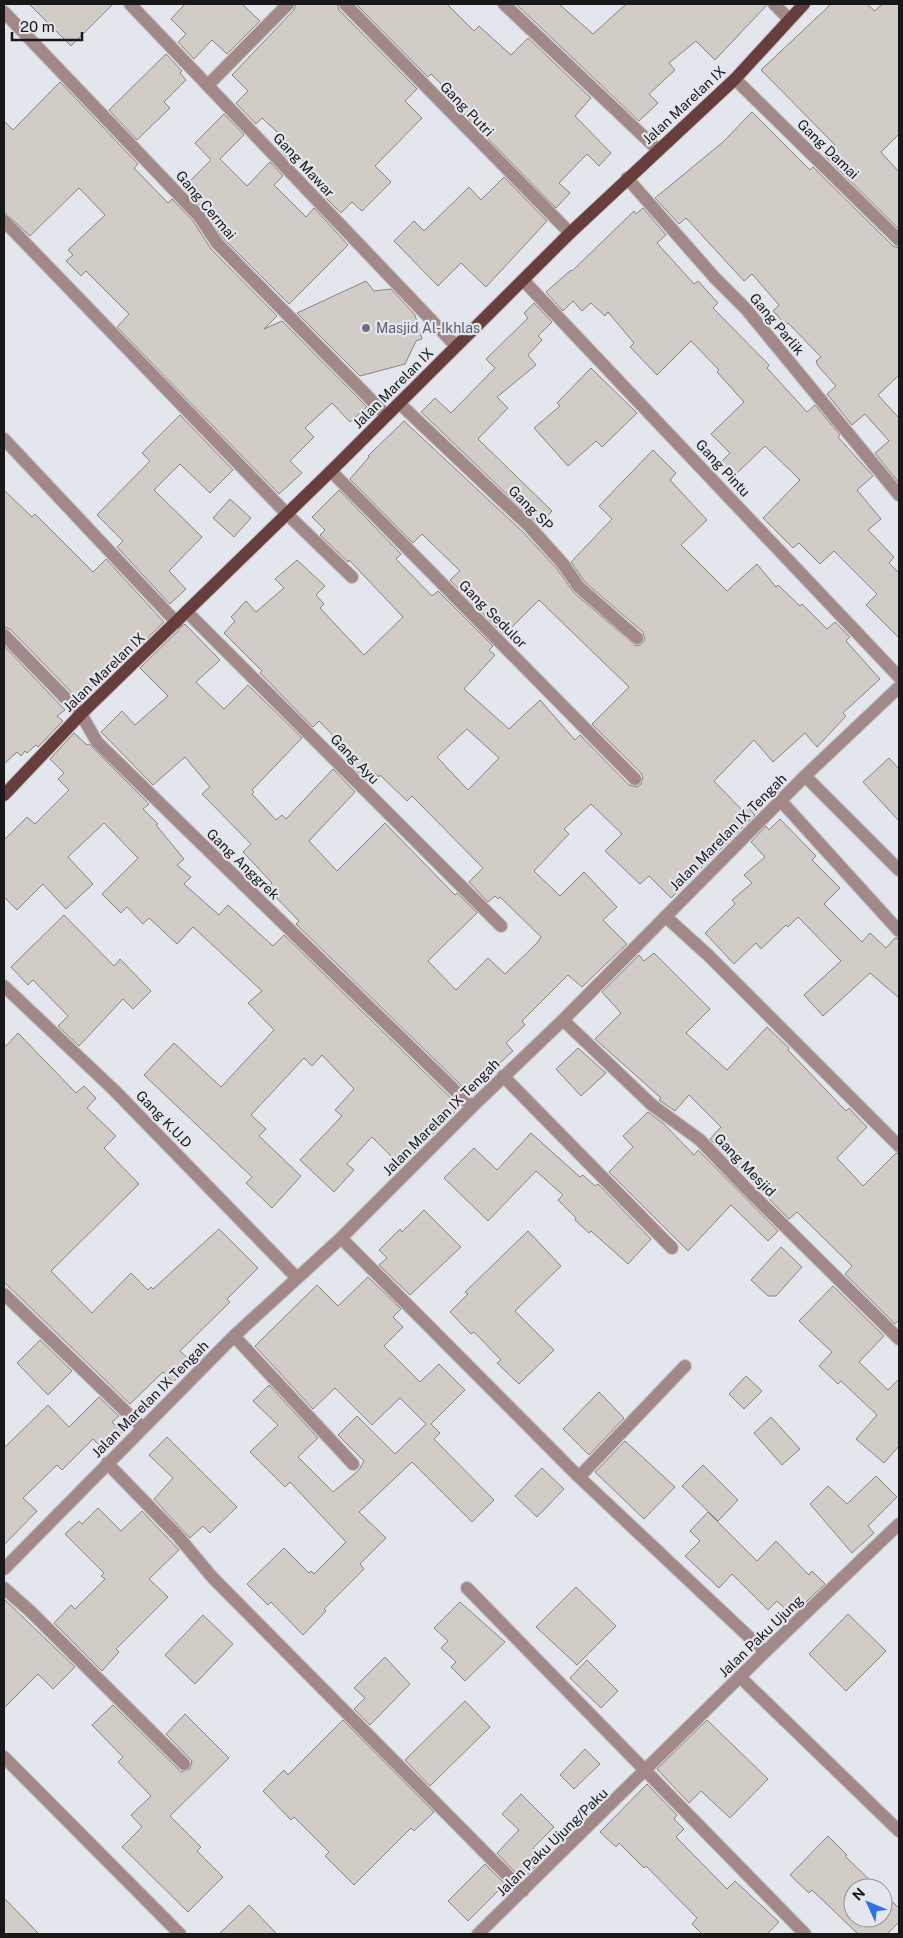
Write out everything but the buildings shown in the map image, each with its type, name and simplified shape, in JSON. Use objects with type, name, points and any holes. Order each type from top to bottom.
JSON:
[{"type":"main road","name":"Jalan Marelan IX","points":[[4,795],[82,714],[331,471],[570,233],[735,79],[789,18],[804,4]]},
{"type":"street","name":"Gang Mawar","points":[[130,4],[456,346]]},
{"type":"street","points":[[208,85],[288,4]]},
{"type":"street","name":"Gang Putri","points":[[345,4],[570,233]]},
{"type":"street","points":[[504,4],[658,150]]},
{"type":"street","points":[[774,4],[789,18]]},
{"type":"street","name":"Gang Cermai","points":[[4,12],[199,216],[218,243],[386,415]]},
{"type":"street","name":"Gang Damai","points":[[735,79],[899,240]]},
{"type":"street","name":"Gang Parlik","points":[[627,178],[715,278],[746,309],[899,495]]},
{"type":"street","points":[[4,221],[287,514],[352,577]]},
{"type":"street","name":"Gang Pintu","points":[[523,280],[899,677]]},
{"type":"street","name":"Gang SP","points":[[399,403],[529,526],[579,587],[637,638]]},
{"type":"street","points":[[4,439],[177,622]]},
{"type":"street","name":"Gang Sedulor","points":[[331,471],[635,778]]},
{"type":"street","name":"Gang Ayu","points":[[187,612],[501,926]]},
{"type":"street","name":"Gang Anggrek","points":[[4,635],[82,714],[97,742],[472,1107]]},
{"type":"street","name":"Jalan Marelan IX Tengah","points":[[4,1569],[107,1462],[234,1336],[341,1238],[503,1076],[563,1020],[804,776],[899,687]]},
{"type":"street","points":[[804,776],[899,870]]},
{"type":"street","points":[[781,801],[899,931]]},
{"type":"street","points":[[666,917],[709,956],[899,1146]]},
{"type":"street","name":"Gang K.U.D","points":[[4,986],[115,1091],[297,1278]]},
{"type":"street","name":"Gang Mesjid","points":[[563,1020],[652,1105],[700,1140],[899,1339]]},
{"type":"street","points":[[503,1076],[672,1248]]},
{"type":"street","points":[[341,1238],[579,1477],[765,1652]]},
{"type":"street","points":[[4,1294],[143,1428]]},
{"type":"street","points":[[234,1336],[353,1464]]},
{"type":"street","points":[[579,1477],[685,1366]]},
{"type":"street","points":[[107,1462],[177,1536],[212,1577],[523,1891]]},
{"type":"street","name":"Jalan Paku Ujung","points":[[646,1770],[765,1652],[899,1524]]},
{"type":"street","points":[[4,1588],[30,1611],[184,1764]]},
{"type":"street","points":[[467,1588],[805,1934]]},
{"type":"street","points":[[740,1677],[899,1831]]},
{"type":"street","points":[[4,1757],[180,1934]]},
{"type":"street","name":"Jalan Paku Ujung/Paku","points":[[478,1934],[646,1770]]},
{"type":"place","name":"Masjid Al-Ikhlas","points":[[366,328]]}]
